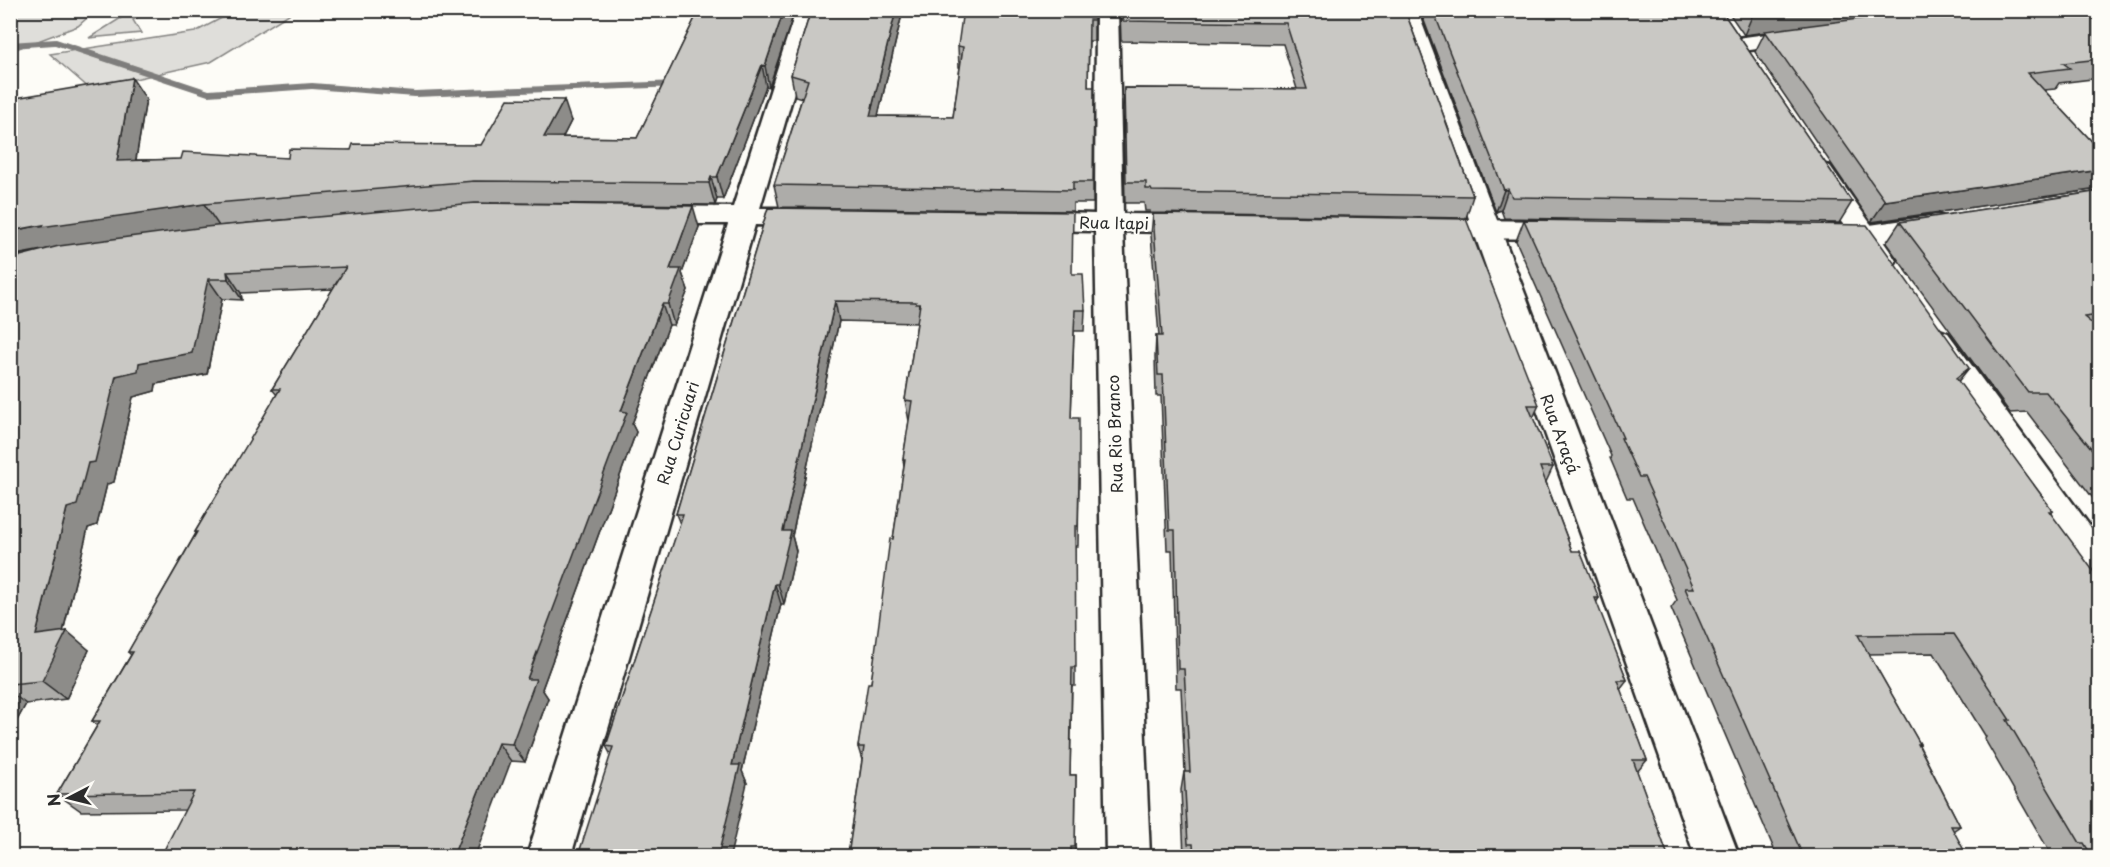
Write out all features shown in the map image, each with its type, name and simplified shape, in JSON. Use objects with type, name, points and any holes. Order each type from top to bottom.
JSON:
[{"type":"street","name":"Rua Curicuari","points":[[549,856],[807,10]]},
{"type":"street","name":"Rua Rio Branco","points":[[1107,10],[1108,223],[1128,856]]},
{"type":"street","name":"Rua Araçá","points":[[1406,10],[1717,856]]},
{"type":"street","points":[[1718,19],[1755,73]]},
{"type":"street","points":[[1737,45],[1819,34]]},
{"type":"street","points":[[1806,149],[1897,283]]},
{"type":"street","points":[[626,215],[838,218]]},
{"type":"street","name":"Rua Itapi","points":[[1003,221],[1225,225]]},
{"type":"street","points":[[1804,234],[1863,235],[1958,221]]},
{"type":"street","points":[[1433,228],[1591,231]]},
{"type":"street","points":[[1925,322],[2094,552]]},
{"type":"shaded area","points":[[11,10],[95,11],[78,26],[11,51]]},
{"type":"shaded area","points":[[132,11],[149,11],[133,20],[141,33],[89,38]]},
{"type":"shaded area","points":[[235,11],[294,11],[211,62],[90,89],[50,54],[195,32]]},
{"type":"building","points":[[699,10],[784,10],[765,66],[762,65],[717,177],[711,177],[709,183],[474,181],[204,204],[10,231],[10,99],[132,78],[117,161],[181,159],[183,152],[288,158],[289,149],[351,150],[353,144],[481,145],[508,99],[564,100],[544,137],[637,138]]},
{"type":"building","points":[[811,10],[896,10],[870,116],[953,117],[963,47],[958,46],[963,10],[1094,10],[1094,20],[1089,20],[1088,87],[1094,87],[1093,182],[1073,182],[1073,190],[774,185],[808,80],[791,75]]},
{"type":"building","points":[[1121,10],[1405,10],[1473,196],[1152,191],[1146,189],[1146,182],[1126,182],[1124,88],[1307,89],[1286,23],[1122,21]]},
{"type":"building","points":[[1433,10],[1721,10],[1852,202],[1512,197],[1508,189],[1504,190]]},
{"type":"building","points":[[1751,10],[1783,10],[1753,14]]},
{"type":"building","points":[[1928,10],[2100,10],[2100,59],[2063,63],[2070,68],[2028,73],[2100,150],[2100,170],[1885,201],[1765,31]]},
{"type":"building","points":[[2100,191],[2100,315],[2084,317],[2100,330],[2100,459],[2046,392],[2028,392],[1900,222]]},
{"type":"building","points":[[475,203],[693,206],[670,269],[681,269],[668,304],[662,304],[621,411],[627,412],[527,679],[536,679],[512,744],[498,743],[453,856],[161,856],[194,792],[57,794],[100,721],[92,721],[133,652],[128,652],[197,532],[195,532],[280,389],[272,389],[346,267],[227,272],[228,279],[208,279],[192,353],[139,363],[138,371],[116,376],[95,462],[88,463],[77,505],[67,508],[36,635],[67,631],[42,681],[10,684],[10,269],[20,256],[59,246],[205,227]]},
{"type":"building","points":[[768,208],[1073,212],[1072,274],[1083,274],[1085,310],[1075,310],[1071,418],[1079,418],[1079,478],[1078,526],[1075,526],[1076,667],[1072,667],[1070,775],[1076,775],[1075,847],[1071,847],[1071,856],[848,856],[864,747],[858,747],[868,683],[871,683],[890,539],[893,539],[905,459],[903,459],[912,401],[905,400],[920,304],[916,302],[835,301],[783,531],[791,531],[778,584],[775,584],[732,765],[740,765],[718,856],[578,856],[613,747],[606,746],[683,514],[676,514]]},
{"type":"building","points":[[1153,214],[1466,219],[1539,405],[1528,405],[1553,467],[1540,467],[1572,551],[1580,551],[1599,598],[1595,598],[1627,680],[1617,680],[1647,760],[1633,760],[1668,856],[1194,856],[1193,844],[1188,844],[1184,772],[1190,772],[1184,669],[1178,669],[1175,530],[1169,530],[1163,375],[1158,375],[1156,336],[1162,336]]},
{"type":"building","points":[[1524,220],[1867,225],[1969,368],[1956,378],[2100,580],[2100,856],[2092,856],[2084,843],[2080,843],[2007,720],[2010,720],[1954,634],[1858,635],[1920,744],[1918,744],[1960,826],[1951,826],[1967,856],[1803,856],[1685,588],[1694,588],[1644,477],[1639,477]]},
{"type":"waterway","points":[[10,45],[56,42],[208,93],[312,86],[415,94],[678,84]]}]
